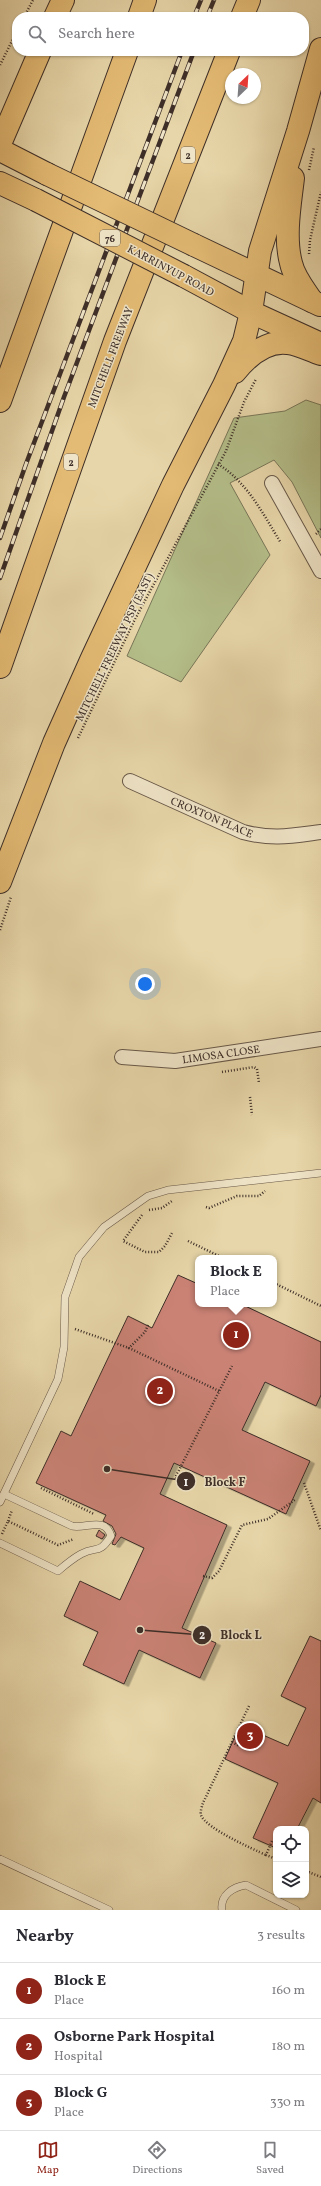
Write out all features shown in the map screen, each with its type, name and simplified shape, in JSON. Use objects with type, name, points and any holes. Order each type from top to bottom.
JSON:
[{"type":"highway","points":[[141,12],[145,0]]},
{"type":"highway","points":[[244,12],[249,0]]},
{"type":"highway","points":[[316,303],[300,283],[291,262],[288,225],[306,137],[321,49]]},
{"type":"highway","points":[[0,102],[16,84],[32,56]]},
{"type":"highway","points":[[0,144],[38,56]]},
{"type":"highway","points":[[0,401],[125,56]]},
{"type":"highway","name":"MITCHELL FREEWAY","points":[[0,667],[115,341],[227,56]]},
{"type":"highway","points":[[7,886],[54,743],[92,658],[173,486],[224,385],[244,341],[251,312],[255,275],[260,251],[306,137]]},
{"type":"highway","points":[[0,150],[255,275],[316,303]]},
{"type":"highway","name":"KARRINYUP ROAD","points":[[0,183],[184,276],[251,312],[321,344]]},
{"type":"highway","points":[[224,385],[241,364],[257,350],[266,346],[288,343],[321,354]]},
{"type":"street","points":[[272,483],[321,571]]},
{"type":"street","name":"CROXTON PLACE","points":[[130,781],[242,832],[277,838],[321,832]]},
{"type":"street","name":"LIMOSA CLOSE","points":[[122,1057],[175,1061],[321,1039]]},
{"type":"lane","points":[[0,1502],[58,1379],[64,1346],[65,1297],[79,1257],[104,1227],[148,1196],[168,1190],[321,1173]]},
{"type":"lane","points":[[0,1543],[58,1571],[80,1554],[100,1549],[106,1545],[111,1536],[109,1528],[104,1526],[93,1524],[79,1528],[72,1526],[4,1494]]},
{"type":"lane","points":[[0,1858],[109,1910]]},
{"type":"lane","points":[[222,1910],[222,1902],[225,1896],[237,1886],[246,1885],[296,1910]]},
{"type":"path","points":[[27,12],[33,0]]},
{"type":"path","points":[[0,64],[12,41]]},
{"type":"path","points":[[306,137],[307,177]]},
{"type":"path","points":[[309,259],[310,240],[321,192]]},
{"type":"path","name":"MITCHELL FREEWAY PSP (EAST)","points":[[78,740],[135,619],[218,464],[256,379]]},
{"type":"path","points":[[218,464],[229,472],[256,501],[281,543]]},
{"type":"path","points":[[316,535],[321,529]]},
{"type":"path","points":[[0,930],[7,886]]},
{"type":"path","points":[[222,1072],[254,1067],[257,1069],[259,1083]]},
{"type":"path","points":[[250,1097],[252,1115]]},
{"type":"path","points":[[206,1207],[209,1208],[237,1196],[259,1196],[272,1189]]},
{"type":"path","points":[[172,1233],[165,1246],[158,1252],[145,1252],[123,1241],[144,1213],[154,1208],[162,1208],[177,1198]]},
{"type":"path","points":[[188,1241],[217,1255]]},
{"type":"path","points":[[277,1284],[321,1306]]},
{"type":"path","points":[[64,1325],[129,1348],[219,1391]]},
{"type":"path","points":[[129,1348],[145,1332],[148,1325]]},
{"type":"path","points":[[186,1485],[175,1478],[232,1366]]},
{"type":"path","points":[[304,1483],[321,1531]]},
{"type":"path","points":[[41,1488],[86,1509],[94,1514],[96,1518]]},
{"type":"path","points":[[203,1576],[212,1578],[219,1571],[242,1525],[268,1519],[296,1499]]},
{"type":"path","points":[[2,1534],[14,1506]]},
{"type":"path","points":[[8,1520],[58,1545],[74,1539]]},
{"type":"path","points":[[250,1706],[203,1803],[201,1816],[214,1828],[273,1858]]},
{"type":"path","points":[[232,1742],[238,1746]]},
{"type":"path","points":[[266,1855],[272,1841]]},
{"type":"path","points":[[309,1872],[321,1877]]},
{"type":"green space","points":[[306,400],[321,405],[321,538],[292,482],[274,460],[230,483],[270,555],[181,682],[127,656],[234,418],[285,411]]},
{"type":"building","points":[[178,1275],[195,1283],[195,1307],[247,1307],[321,1342],[321,1395],[316,1406],[265,1382],[242,1430],[310,1461],[286,1514],[174,1463],[160,1494],[227,1525],[182,1628],[216,1643],[200,1678],[139,1650],[124,1684],[83,1665],[98,1632],[64,1616],[80,1581],[120,1600],[144,1548],[121,1537],[115,1545],[112,1544],[116,1534],[112,1526],[103,1521],[106,1515],[36,1483],[61,1431],[71,1436],[128,1316],[152,1328]]},
{"type":"building","points":[[99,1530],[105,1535],[102,1539],[96,1536]]},
{"type":"building","points":[[310,1636],[321,1641],[321,1803],[313,1798],[299,1826],[273,1826],[273,1847],[253,1838],[278,1783],[225,1759],[240,1725],[288,1746],[306,1708],[281,1696]]},
{"type":"railway","points":[[196,12],[201,0]]},
{"type":"railway","points":[[209,12],[214,0]]},
{"type":"railway","points":[[0,538],[26,464],[180,56]]},
{"type":"railway","points":[[0,578],[64,397],[192,56]]},
{"type":"place","name":"Block E","points":[[236,1335]]},
{"type":"place","name":"Osborne Park Hospital","points":[[160,1391]]},
{"type":"place","name":"Block F","points":[[107,1469]]},
{"type":"place","name":"Block L","points":[[140,1630]]},
{"type":"place","name":"Block G","points":[[250,1736]]}]
